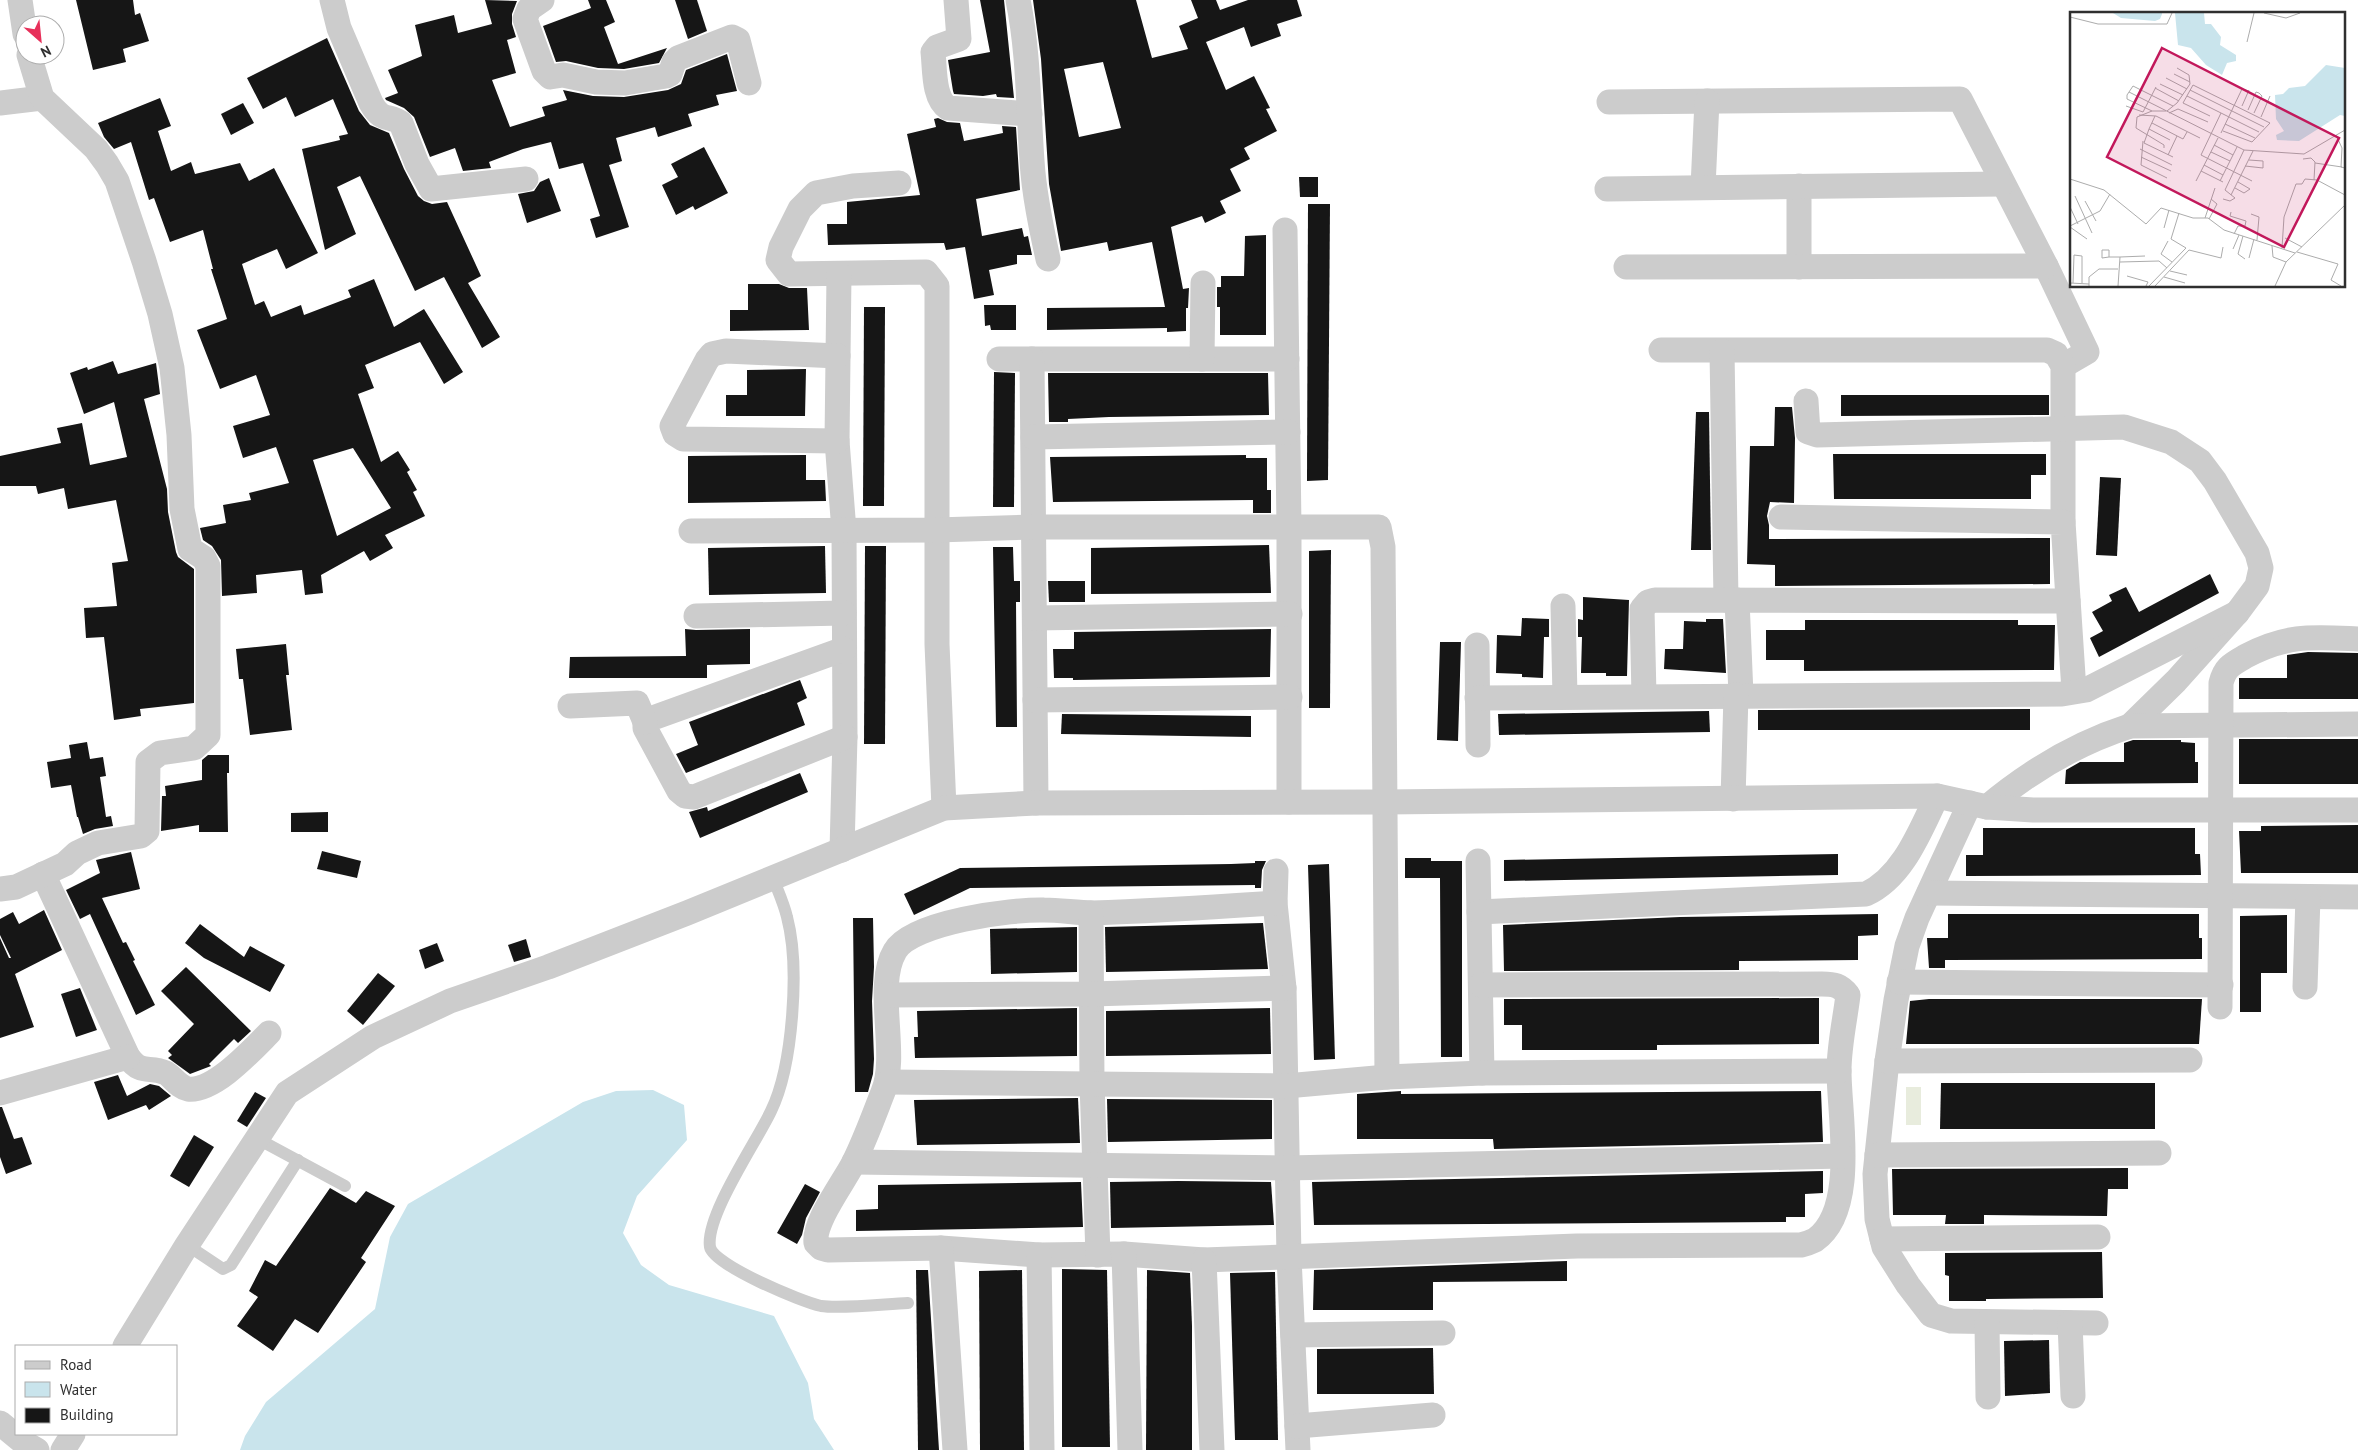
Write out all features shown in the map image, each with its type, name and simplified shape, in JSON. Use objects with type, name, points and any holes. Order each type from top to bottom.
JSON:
[{"type":"street","points":[[20,0],[22,15]]},
{"type":"street","points":[[332,0],[339,28],[371,103],[382,115],[401,123],[417,164],[431,189],[526,179]]},
{"type":"street","points":[[542,0],[529,8],[526,19],[544,71],[550,77],[563,75],[596,82],[625,83],[666,76],[670,74],[674,62],[678,58],[732,37],[739,43],[750,83]]},
{"type":"street","points":[[956,0],[959,39],[937,47],[933,52],[939,97],[943,104],[948,108],[1030,114]]},
{"type":"street","points":[[1018,0],[1028,63],[1032,162],[1039,216],[1048,259]]},
{"type":"street","points":[[0,889],[16,888],[65,864],[77,853],[98,843],[140,836],[147,831],[148,762],[160,753],[194,748],[208,735],[208,566],[204,558],[194,552],[189,545],[182,510],[179,435],[172,368],[160,314],[117,181],[96,149],[42,98],[31,65]]},
{"type":"street","points":[[0,103],[42,98]]},
{"type":"street","points":[[1609,102],[1960,99],[2002,184],[2046,266],[2087,352],[2063,366]]},
{"type":"street","points":[[1703,187],[1707,101]]},
{"type":"street","points":[[899,183],[853,186],[816,194],[800,209],[781,247],[778,260],[789,274],[926,272],[937,286],[937,644],[944,808]]},
{"type":"street","points":[[1607,189],[2002,184]]},
{"type":"street","points":[[1799,186],[1799,267]]},
{"type":"street","points":[[1285,230],[1290,614],[1289,802]]},
{"type":"street","points":[[1626,267],[2046,266]]},
{"type":"street","points":[[838,274],[837,441],[844,531],[845,736],[842,850]]},
{"type":"street","points":[[1202,359],[1203,283]]},
{"type":"street","points":[[1661,350],[2047,350],[2056,354],[2063,366],[2063,522],[2074,691]]},
{"type":"street","points":[[837,441],[683,439],[675,434],[672,426],[706,360],[712,354],[726,351],[838,356]]},
{"type":"street","points":[[1722,351],[1731,600],[1738,695],[1734,799]]},
{"type":"street","points":[[999,359],[1287,359]]},
{"type":"street","points":[[1032,359],[1036,803]]},
{"type":"street","points":[[1806,401],[1808,432],[1817,435],[2124,427],[2171,442],[2200,461],[2215,481],[2252,545],[2261,568],[2257,586],[2237,613],[2176,680],[2130,726]]},
{"type":"street","points":[[1033,437],[1288,432]]},
{"type":"street","points":[[1781,517],[2063,522]]},
{"type":"street","points":[[691,531],[936,530],[1034,527],[1378,528],[1383,547],[1387,1077]]},
{"type":"street","points":[[1644,696],[1642,610],[1644,605],[1656,600],[2068,601]]},
{"type":"street","points":[[1563,606],[1565,697]]},
{"type":"street","points":[[696,616],[844,613]]},
{"type":"street","points":[[1477,698],[2062,694],[2086,690],[2237,613]]},
{"type":"street","points":[[1035,618],[1290,614]]},
{"type":"street","points":[[1899,982],[2221,996],[2221,683],[2224,671],[2236,662],[2280,640],[2316,638],[2358,639]]},
{"type":"street","points":[[1477,645],[1478,745]]},
{"type":"street","points":[[646,722],[844,649]]},
{"type":"street","points":[[1035,700],[1290,697]]},
{"type":"street","points":[[570,706],[637,703],[646,722],[645,728],[679,790],[689,797],[845,736]]},
{"type":"street","points":[[2096,1323],[1986,1323],[1951,1321],[1932,1315],[1908,1285],[1884,1247],[1877,1219],[1877,1155],[1887,1061],[1899,982],[1907,946],[1929,893],[1979,805],[2065,752],[2105,734],[2130,726],[2221,723],[2358,724]]},
{"type":"street","points":[[1479,912],[1866,894],[1877,889],[1886,881],[1912,847],[1937,796]]},
{"type":"street","points":[[127,1345],[256,1138],[287,1093],[373,1037],[450,1002],[548,967],[944,808],[1036,803],[1385,802],[1937,796],[1979,805],[2033,810],[2358,810]]},
{"type":"street","points":[[1478,860],[1482,1073]]},
{"type":"street","points":[[1276,871],[1275,903],[1284,988],[1289,1257],[1294,1335],[1297,1438],[1433,1415]]},
{"type":"street","points":[[43,874],[128,1058],[135,1067],[145,1071],[166,1073],[187,1089],[200,1087],[224,1076],[270,1033]]},
{"type":"street","points":[[1929,893],[2358,897]]},
{"type":"street","points":[[2305,987],[2308,897]]},
{"type":"street","points":[[1275,903],[1091,913],[1043,910],[1000,914],[948,922],[908,938],[895,950],[889,966],[887,996],[888,1082],[854,1162],[817,1229],[816,1243],[821,1248],[828,1250],[941,1248],[1039,1255],[1124,1254],[1204,1260],[1577,1246],[1801,1245],[1815,1240],[1829,1224],[1841,1196],[1843,1123],[1839,1071],[1848,995],[1842,987],[1832,984],[1480,985]]},
{"type":"street","points":[[1091,913],[1092,1084],[1098,1255]]},
{"type":"street","points":[[887,996],[1092,994],[1284,988]]},
{"type":"street","points":[[0,1093],[128,1058]]},
{"type":"street","points":[[1887,1061],[2190,1060]]},
{"type":"street","points":[[888,1082],[1286,1086],[1387,1077],[1482,1073],[1839,1071]]},
{"type":"street","points":[[1877,1155],[2159,1153]]},
{"type":"street","points":[[854,1162],[1287,1168],[1842,1156]]},
{"type":"street","points":[[1882,1239],[2098,1237]]},
{"type":"street","points":[[941,1248],[955,1450]]},
{"type":"street","points":[[1124,1254],[1130,1450]]},
{"type":"street","points":[[1039,1255],[1042,1450]]},
{"type":"street","points":[[1204,1260],[1212,1450]]},
{"type":"street","points":[[1986,1323],[1988,1397]]},
{"type":"street","points":[[2070,1323],[2073,1396]]},
{"type":"street","points":[[1294,1335],[1443,1333]]},
{"type":"street","points":[[0,1423],[22,1442],[37,1450]]},
{"type":"street","points":[[63,1450],[72,1435]]},
{"type":"lane","points":[[773,878],[788,918],[792,958],[792,1016],[786,1070],[772,1109],[717,1215],[710,1236],[710,1249],[718,1260],[739,1272],[821,1306],[908,1302]]},
{"type":"lane","points":[[256,1138],[345,1186]]},
{"type":"lane","points":[[188,1245],[223,1269],[231,1265],[298,1160]]},
{"type":"shaded area","points":[[1906,1087],[1921,1087],[1921,1125],[1906,1125]]},
{"type":"water","points":[[653,1090],[684,1105],[687,1140],[637,1196],[623,1233],[641,1265],[669,1285],[774,1316],[808,1383],[814,1419],[834,1450],[240,1450],[245,1436],[266,1402],[375,1309],[390,1237],[408,1204],[583,1102],[616,1091]]},
{"type":"building","points":[[76,0],[133,0],[135,15],[140,13],[149,41],[123,49],[126,62],[93,70]]},
{"type":"building","points":[[485,0],[517,1],[512,14],[512,24],[516,37],[507,40],[516,73],[492,80],[510,127],[545,116],[542,107],[567,100],[563,90],[593,96],[624,97],[668,90],[681,84],[686,70],[727,54],[737,91],[716,95],[719,105],[688,114],[692,126],[658,137],[655,127],[616,138],[622,161],[609,165],[629,227],[596,238],[590,219],[600,216],[583,163],[559,169],[551,142],[523,149],[489,162],[491,168],[463,171],[455,148],[430,157],[414,117],[404,108],[386,100],[385,98],[398,93],[388,70],[422,56],[415,25],[454,15],[458,33],[492,24]]},
{"type":"building","points":[[588,0],[606,0],[615,22],[604,27],[618,64],[667,48],[659,63],[624,69],[598,68],[566,61],[556,62],[543,26],[591,8]]},
{"type":"building","points":[[675,0],[697,0],[707,31],[688,39]]},
{"type":"building","points":[[980,0],[1004,0],[1014,98],[997,97],[996,94],[983,96],[954,94],[948,60],[990,52]]},
{"type":"building","points":[[1033,0],[1136,0],[1152,58],[1188,49],[1179,26],[1198,18],[1191,0],[1216,0],[1220,10],[1248,0],[1297,0],[1302,16],[1277,24],[1281,36],[1251,47],[1244,27],[1206,42],[1226,90],[1254,76],[1270,108],[1266,109],[1277,131],[1244,148],[1250,159],[1230,169],[1241,191],[1220,201],[1226,213],[1205,223],[1202,216],[1171,227],[1183,289],[1189,288],[1188,308],[1186,308],[1186,331],[1167,332],[1167,328],[1047,330],[1047,308],[1165,307],[1152,242],[1109,251],[1107,242],[1061,251],[1049,184],[1041,59]],"holes":[[[1103,62],[1121,128],[1079,137],[1064,69]]]},
{"type":"building","points":[[327,38],[359,111],[370,125],[389,133],[418,196],[432,204],[447,202],[481,276],[468,283],[500,337],[482,348],[444,277],[415,291],[360,176],[337,187],[356,234],[325,250],[302,149],[340,140],[339,136],[348,134],[333,99],[295,117],[286,97],[263,109],[247,78]]},
{"type":"building","points":[[160,98],[171,126],[158,131],[171,171],[191,162],[195,174],[240,163],[249,181],[274,168],[318,253],[286,269],[277,249],[242,264],[255,305],[264,301],[271,317],[301,305],[304,315],[351,297],[348,290],[374,279],[394,327],[424,309],[463,372],[444,384],[420,342],[365,365],[374,388],[358,394],[381,462],[398,451],[410,470],[407,472],[417,490],[413,492],[425,516],[385,535],[393,548],[370,561],[364,551],[321,575],[323,593],[305,595],[302,570],[256,575],[257,593],[222,596],[221,560],[212,546],[203,540],[200,528],[226,523],[223,505],[251,500],[249,493],[289,483],[276,447],[243,458],[233,426],[270,415],[256,375],[220,389],[197,330],[227,319],[211,269],[213,269],[203,230],[170,242],[154,198],[149,200],[131,142],[114,149],[104,137],[98,123]],"holes":[[[353,448],[391,508],[337,536],[313,460]]]},
{"type":"building","points":[[243,103],[254,123],[231,135],[221,114]]},
{"type":"building","points":[[938,118],[947,122],[960,123],[964,141],[1003,133],[1002,126],[1016,127],[1020,190],[976,199],[982,236],[1022,228],[1024,237],[1028,236],[1032,255],[1017,255],[1017,264],[989,270],[994,295],[974,299],[965,247],[946,250],[944,243],[828,245],[827,224],[847,224],[847,202],[920,195],[907,134],[936,127],[934,119]]},
{"type":"building","points":[[704,147],[728,193],[695,210],[693,206],[676,215],[662,185],[678,177],[671,164]]},
{"type":"building","points":[[1299,177],[1318,177],[1318,197],[1300,197]]},
{"type":"building","points":[[549,178],[561,211],[527,223],[518,194],[534,191],[540,182]]},
{"type":"building","points":[[1308,204],[1330,204],[1328,480],[1307,481]]},
{"type":"building","points":[[1266,235],[1266,335],[1220,335],[1220,307],[1217,307],[1217,287],[1221,287],[1221,276],[1244,276],[1245,236]]},
{"type":"building","points":[[748,284],[779,284],[789,288],[807,288],[809,330],[730,331],[730,310],[748,310]]},
{"type":"building","points":[[984,305],[1016,305],[1016,330],[991,330],[990,325],[985,326]]},
{"type":"building","points":[[864,307],[885,307],[884,506],[863,506]]},
{"type":"building","points":[[113,361],[118,374],[156,363],[160,394],[144,399],[167,489],[168,512],[176,552],[178,557],[194,569],[194,703],[140,709],[141,716],[114,720],[104,637],[86,638],[84,608],[117,606],[112,563],[128,561],[116,500],[68,509],[64,488],[38,494],[36,486],[0,486],[0,456],[61,443],[57,428],[82,423],[90,465],[127,457],[114,402],[84,414],[70,373],[87,367],[88,370]]},
{"type":"building","points":[[806,369],[805,416],[726,416],[726,395],[747,395],[747,370]]},
{"type":"building","points":[[994,372],[1015,373],[1014,507],[993,507]]},
{"type":"building","points":[[1048,373],[1268,373],[1269,415],[1109,417],[1068,419],[1068,422],[1049,422]]},
{"type":"building","points":[[1841,395],[2049,395],[2049,415],[1841,416]]},
{"type":"building","points":[[1775,407],[1792,407],[1795,438],[1794,503],[1770,502],[1767,516],[1769,539],[2050,538],[2050,584],[1775,586],[1775,565],[1747,564],[1750,446],[1774,446]]},
{"type":"building","points":[[1696,412],[1709,412],[1711,550],[1691,550]]},
{"type":"building","points":[[1833,454],[2046,454],[2046,475],[2031,475],[2031,499],[1834,499]]},
{"type":"building","points":[[806,455],[806,480],[825,480],[826,501],[688,503],[688,456]]},
{"type":"building","points":[[1246,455],[1246,458],[1267,458],[1267,490],[1271,490],[1271,513],[1253,513],[1253,500],[1053,502],[1050,457]]},
{"type":"building","points":[[2100,477],[2121,478],[2117,556],[2096,555]]},
{"type":"building","points":[[1269,545],[1271,593],[1091,594],[1091,548]]},
{"type":"building","points":[[825,546],[826,593],[709,595],[708,548]]},
{"type":"building","points":[[865,546],[886,546],[885,744],[864,744]]},
{"type":"building","points":[[993,547],[1013,547],[1014,581],[1020,581],[1020,602],[1016,602],[1017,727],[996,727]]},
{"type":"building","points":[[1331,550],[1330,708],[1309,708],[1309,551]]},
{"type":"building","points":[[2210,574],[2219,593],[2099,657],[2090,638],[2103,631],[2092,612],[2112,601],[2109,595],[2126,587],[2139,612]]},
{"type":"building","points":[[1048,581],[1085,581],[1085,602],[1049,602]]},
{"type":"building","points":[[1583,597],[1629,600],[1627,676],[1606,676],[1606,673],[1581,673],[1582,637],[1578,637],[1578,619],[1583,620]]},
{"type":"building","points":[[1522,618],[1549,619],[1549,637],[1544,637],[1543,678],[1522,677],[1522,674],[1496,673],[1497,635],[1521,636]]},
{"type":"building","points":[[1706,619],[1723,619],[1726,673],[1664,669],[1665,649],[1683,649],[1684,621],[1706,622]]},
{"type":"building","points":[[1805,620],[2018,620],[2018,625],[2055,625],[2054,670],[1804,671],[1804,660],[1766,660],[1766,630],[1805,630]]},
{"type":"building","points":[[685,629],[750,629],[750,664],[707,665],[707,678],[569,678],[570,657],[686,656]]},
{"type":"building","points":[[1271,629],[1270,677],[1073,680],[1073,678],[1054,678],[1053,649],[1074,649],[1074,632]]},
{"type":"building","points":[[1440,642],[1461,642],[1458,741],[1437,740]]},
{"type":"building","points":[[286,644],[289,675],[286,675],[292,730],[250,735],[243,679],[239,679],[236,649]]},
{"type":"building","points":[[2308,652],[2358,653],[2358,699],[2239,699],[2239,678],[2287,678],[2287,655]]},
{"type":"building","points":[[800,680],[807,698],[797,703],[805,725],[686,773],[676,754],[698,745],[689,722]]},
{"type":"building","points":[[2030,709],[2030,730],[1758,730],[1758,710]]},
{"type":"building","points":[[1709,711],[1710,732],[1499,735],[1498,714]]},
{"type":"building","points":[[1062,714],[1251,716],[1251,737],[1061,734]]},
{"type":"building","points":[[2239,739],[2358,739],[2358,784],[2239,784]]},
{"type":"building","points":[[2133,740],[2181,740],[2181,742],[2195,743],[2195,762],[2198,762],[2198,783],[2065,784],[2066,770],[2080,762],[2124,762],[2124,743]]},
{"type":"building","points":[[87,742],[90,759],[103,757],[106,776],[100,777],[106,817],[111,816],[113,826],[95,829],[83,834],[77,817],[71,785],[51,788],[47,762],[71,758],[69,745]]},
{"type":"building","points":[[208,755],[229,755],[229,773],[227,773],[228,832],[199,832],[199,825],[161,831],[162,796],[166,796],[165,786],[202,780],[202,760]]},
{"type":"building","points":[[800,773],[808,792],[700,838],[689,812],[707,807],[708,811]]},
{"type":"building","points":[[328,812],[328,832],[291,832],[291,813]]},
{"type":"building","points":[[2358,825],[2358,873],[2241,873],[2239,831],[2261,831],[2261,826]]},
{"type":"building","points":[[1983,828],[2195,828],[2195,854],[2200,854],[2201,875],[1966,876],[1966,855],[1983,855]]},
{"type":"building","points":[[322,851],[361,861],[357,878],[317,869]]},
{"type":"building","points":[[131,852],[140,889],[102,898],[123,943],[126,942],[135,960],[133,961],[155,1005],[136,1015],[90,914],[80,919],[66,890],[100,873],[96,860]]},
{"type":"building","points":[[1838,854],[1838,875],[1504,881],[1504,860]]},
{"type":"building","points":[[1405,858],[1431,858],[1431,861],[1462,861],[1462,1057],[1441,1057],[1440,878],[1405,878]]},
{"type":"building","points":[[1255,861],[1266,861],[1262,870],[1261,888],[1255,888],[1255,885],[970,888],[914,915],[904,894],[960,868],[1231,864],[1255,863]]},
{"type":"building","points":[[1329,864],[1335,1059],[1314,1060],[1308,865]]},
{"type":"building","points":[[44,910],[62,950],[15,974],[34,1027],[0,1038],[0,938],[9,958],[11,958],[0,935],[0,919],[13,912],[19,924]]},
{"type":"building","points":[[1878,914],[1878,935],[1858,936],[1858,960],[1739,961],[1739,970],[1504,971],[1503,925],[1680,917]]},
{"type":"building","points":[[1948,914],[2199,914],[2199,938],[2202,938],[2202,959],[1945,960],[1945,968],[1929,968],[1927,938],[1948,938]]},
{"type":"building","points":[[2287,915],[2287,973],[2261,973],[2261,1012],[2240,1012],[2240,916]]},
{"type":"building","points":[[853,918],[873,918],[874,967],[872,1001],[874,1059],[873,1074],[868,1092],[855,1092]]},
{"type":"building","points":[[1263,923],[1268,969],[1106,972],[1105,927]]},
{"type":"building","points":[[200,924],[244,957],[250,946],[285,965],[270,992],[204,958],[185,943]]},
{"type":"building","points":[[1077,927],[1077,972],[991,974],[990,929]]},
{"type":"building","points":[[526,939],[531,957],[514,962],[508,945]]},
{"type":"building","points":[[437,943],[444,961],[425,969],[419,950]]},
{"type":"building","points":[[186,967],[251,1031],[238,1043],[234,1039],[209,1064],[211,1066],[190,1074],[168,1058],[172,1055],[168,1051],[194,1024],[161,991]]},
{"type":"building","points":[[378,973],[395,986],[363,1025],[347,1011]]},
{"type":"building","points":[[80,988],[97,1030],[76,1037],[61,994]]},
{"type":"building","points":[[1819,998],[1819,1044],[1657,1045],[1657,1050],[1522,1050],[1522,1025],[1504,1025],[1504,999]]},
{"type":"building","points":[[1929,999],[2202,999],[2199,1044],[1906,1044],[1910,1001]]},
{"type":"building","points":[[1077,1008],[1077,1056],[915,1058],[914,1037],[918,1037],[917,1011]]},
{"type":"building","points":[[1270,1008],[1271,1054],[1106,1056],[1106,1011]]},
{"type":"building","points":[[118,1075],[127,1096],[150,1084],[159,1086],[171,1096],[149,1110],[146,1105],[108,1120],[94,1082]]},
{"type":"building","points":[[1941,1083],[2155,1083],[2155,1129],[1940,1129]]},
{"type":"building","points":[[1401,1091],[1401,1094],[1821,1091],[1823,1142],[1494,1149],[1493,1139],[1357,1139],[1357,1094]]},
{"type":"building","points":[[255,1092],[266,1098],[247,1127],[237,1121]]},
{"type":"building","points":[[1078,1098],[1080,1143],[917,1145],[914,1100]]},
{"type":"building","points":[[1107,1099],[1272,1100],[1272,1139],[1108,1142]]},
{"type":"building","points":[[0,1107],[2,1107],[14,1139],[22,1137],[32,1164],[6,1174],[0,1157]]},
{"type":"building","points":[[194,1135],[214,1147],[189,1187],[170,1176]]},
{"type":"building","points":[[2128,1168],[2128,1189],[2108,1189],[2107,1216],[1984,1215],[1984,1224],[1945,1224],[1946,1215],[1893,1215],[1892,1169]]},
{"type":"building","points":[[1823,1171],[1823,1193],[1805,1194],[1805,1217],[1786,1217],[1786,1222],[1314,1225],[1312,1182]]},
{"type":"building","points":[[1081,1182],[1083,1227],[856,1231],[856,1210],[878,1209],[878,1185]]},
{"type":"building","points":[[1110,1182],[1271,1182],[1274,1225],[1111,1228]]},
{"type":"building","points":[[805,1184],[820,1192],[806,1218],[802,1235],[797,1244],[777,1233]]},
{"type":"building","points":[[330,1188],[356,1203],[366,1191],[395,1206],[361,1258],[366,1262],[318,1333],[295,1319],[273,1351],[237,1326],[258,1297],[249,1291],[265,1260],[276,1266]]},
{"type":"building","points":[[2102,1252],[2103,1298],[1949,1301],[1949,1276],[1945,1275],[1945,1253]]},
{"type":"building","points":[[1567,1261],[1567,1281],[1433,1282],[1433,1310],[1313,1310],[1314,1270]]},
{"type":"building","points":[[1062,1269],[1107,1270],[1110,1447],[1062,1447]]},
{"type":"building","points":[[916,1270],[928,1270],[939,1450],[918,1450]]},
{"type":"building","points":[[1022,1270],[1024,1450],[980,1450],[979,1271]]},
{"type":"building","points":[[1147,1270],[1190,1273],[1192,1450],[1146,1450]]},
{"type":"building","points":[[1275,1272],[1278,1440],[1235,1440],[1230,1273]]},
{"type":"building","points":[[2049,1340],[2050,1393],[2005,1396],[2004,1341]]},
{"type":"building","points":[[1433,1348],[1434,1394],[1317,1394],[1317,1349]]}]
